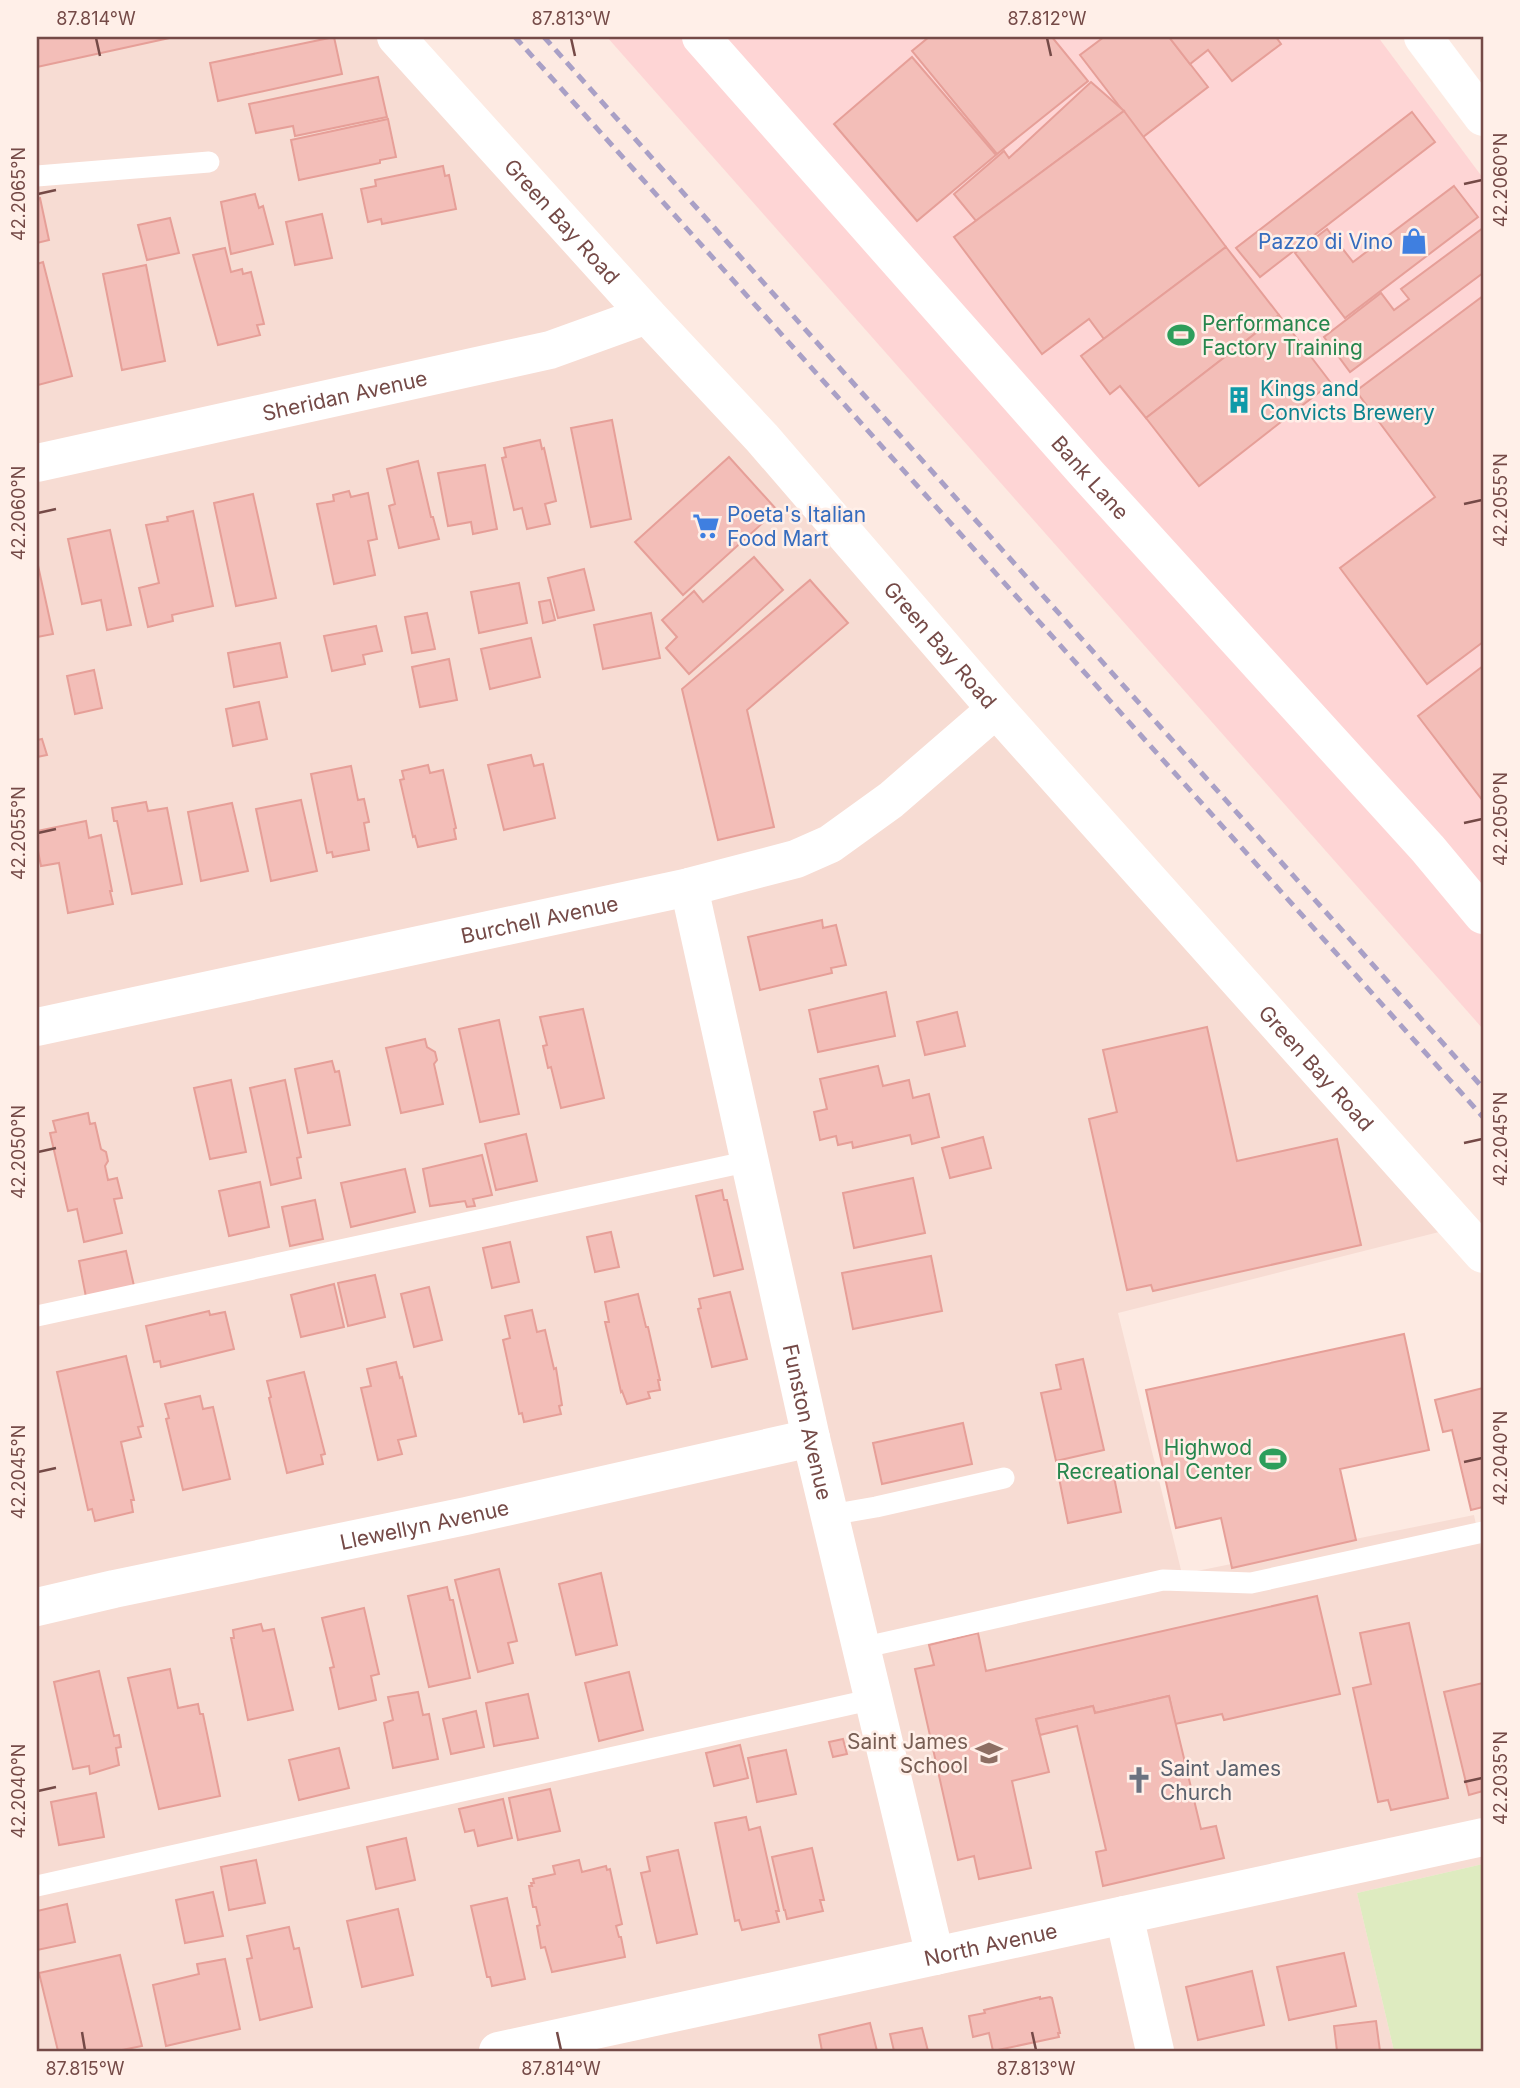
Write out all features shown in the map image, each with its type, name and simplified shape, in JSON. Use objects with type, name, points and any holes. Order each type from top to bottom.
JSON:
[{"type":"street","name":"Green Bay Road","points":[[396,37],[762,438],[996,709],[1483,1254]]},
{"type":"street","name":"Bank Lane","points":[[701,37],[1088,475],[1428,849],[1483,915]]},
{"type":"street","points":[[1423,37],[1483,117]]},
{"type":"street","name":"Sheridan Avenue","points":[[37,463],[550,350],[647,315]]},
{"type":"street","name":"Burchell Avenue","points":[[37,1027],[689,887],[796,859],[830,844],[891,800],[996,709]]},
{"type":"street","name":"Funston Avenue","points":[[689,887],[811,1438],[935,1956]]},
{"type":"street","name":"Llewellyn Avenue","points":[[37,1607],[466,1516],[811,1438]]},
{"type":"street","name":"North Avenue","points":[[498,2051],[1483,1837]]},
{"type":"street","points":[[1124,1915],[1155,2051]]},
{"type":"lane","points":[[37,176],[209,162]]},
{"type":"lane","points":[[37,1316],[750,1161]]},
{"type":"lane","points":[[830,1515],[1004,1478]]},
{"type":"lane","points":[[861,1648],[1163,1580],[1251,1583],[1483,1532]]},
{"type":"lane","points":[[37,1886],[874,1699]]},
{"type":"shaded area","points":[[37,37],[391,37],[1443,1231],[1118,1313],[1182,1574],[1474,1515],[1483,1559],[1483,1864],[1357,1893],[1394,2051],[37,2051]]},
{"type":"shaded area","points":[[607,37],[1378,37],[1483,178],[1483,1029]]},
{"type":"green space","points":[[1483,1864],[1483,2051],[1394,2051],[1357,1893]]},
{"type":"building","points":[[37,37],[174,37],[37,67]]},
{"type":"building","points":[[334,37],[342,74],[218,101],[210,63]]},
{"type":"building","points":[[929,37],[1052,37],[1088,81],[997,154],[912,51]]},
{"type":"building","points":[[1104,37],[1169,37],[1208,87],[1143,137],[1080,55]]},
{"type":"building","points":[[1169,37],[1276,37],[1281,44],[1232,81],[1208,50],[1190,64]]},
{"type":"building","points":[[912,57],[996,155],[917,221],[834,124]]},
{"type":"building","points":[[378,77],[387,117],[295,136],[293,126],[256,133],[249,104]]},
{"type":"building","points":[[1091,82],[1124,111],[976,221],[954,194],[1004,151],[1009,158]]},
{"type":"building","points":[[1124,111],[1226,247],[1104,339],[1089,319],[1042,354],[954,237]]},
{"type":"building","points":[[1412,112],[1435,142],[1260,277],[1236,248]]},
{"type":"building","points":[[388,119],[396,157],[380,160],[380,163],[299,180],[291,140]]},
{"type":"building","points":[[443,166],[445,176],[449,175],[456,209],[382,224],[381,219],[368,222],[361,189],[376,186],[375,180]]},
{"type":"building","name":"Pazzo di Vino","points":[[1454,186],[1478,217],[1345,318],[1295,253],[1327,229],[1353,262]]},
{"type":"building","points":[[255,194],[259,208],[263,206],[273,244],[231,254],[221,202]]},
{"type":"building","points":[[40,198],[49,240],[37,243],[37,199]]},
{"type":"building","points":[[322,214],[332,258],[295,265],[286,222]]},
{"type":"building","points":[[170,218],[179,253],[147,260],[138,225]]},
{"type":"building","points":[[1483,228],[1483,273],[1350,372],[1324,337],[1381,293],[1394,310],[1409,299],[1401,289]]},
{"type":"building","name":"Performance Factory Training","points":[[1226,247],[1279,315],[1146,418],[1120,386],[1110,394],[1081,356]]},
{"type":"building","points":[[225,248],[231,272],[242,269],[243,274],[251,272],[264,324],[257,325],[260,335],[218,345],[193,255]]},
{"type":"building","points":[[43,262],[72,376],[38,385],[37,264]]},
{"type":"building","points":[[146,265],[165,361],[122,370],[103,274]]},
{"type":"building","points":[[1483,296],[1483,642],[1427,684],[1340,568],[1435,497],[1356,391]]},
{"type":"building","name":"Kings and Convicts Brewery","points":[[1279,315],[1331,383],[1199,486],[1146,418]]},
{"type":"building","points":[[612,420],[631,519],[591,527],[571,428]]},
{"type":"building","points":[[540,440],[556,501],[545,504],[550,524],[527,529],[522,508],[514,510],[502,458],[506,457],[504,448]]},
{"type":"building","name":"Poeta's Italian Food Mart","points":[[729,457],[777,510],[683,595],[635,542]]},
{"type":"building","points":[[418,461],[439,539],[399,548],[389,506],[395,504],[387,469]]},
{"type":"building","points":[[485,465],[497,529],[473,534],[471,522],[448,526],[438,473]]},
{"type":"building","points":[[349,491],[351,497],[368,493],[377,539],[368,541],[375,575],[334,584],[317,504],[334,501],[333,495]]},
{"type":"building","points":[[253,494],[276,598],[236,606],[214,503]]},
{"type":"building","points":[[193,511],[213,606],[172,615],[173,621],[148,627],[139,588],[159,583],[146,525],[168,521],[167,517]]},
{"type":"building","points":[[110,530],[131,625],[107,630],[101,600],[82,604],[68,539]]},
{"type":"building","points":[[754,557],[783,590],[689,674],[666,648],[677,637],[662,620],[694,591],[703,602]]},
{"type":"building","points":[[37,561],[53,634],[37,637]]},
{"type":"building","points":[[584,569],[594,610],[558,618],[548,578]]},
{"type":"building","points":[[810,580],[848,623],[747,710],[774,827],[718,840],[682,689]]},
{"type":"building","points":[[519,583],[527,623],[479,633],[471,592]]},
{"type":"building","points":[[550,600],[555,620],[543,623],[539,602]]},
{"type":"building","points":[[427,613],[435,649],[412,653],[405,617]]},
{"type":"building","points":[[651,613],[660,658],[603,669],[594,625]]},
{"type":"building","points":[[376,626],[382,651],[363,655],[365,664],[332,671],[324,636]]},
{"type":"building","points":[[531,638],[540,677],[490,689],[481,649]]},
{"type":"building","points":[[280,643],[287,677],[234,687],[228,653]]},
{"type":"building","points":[[449,659],[457,700],[420,707],[412,667]]},
{"type":"building","points":[[1483,666],[1483,801],[1418,716]]},
{"type":"building","points":[[94,670],[102,708],[75,714],[67,676]]},
{"type":"building","points":[[259,702],[267,739],[233,746],[226,709]]},
{"type":"building","points":[[42,739],[47,755],[37,757],[37,740]]},
{"type":"building","points":[[531,755],[534,766],[543,764],[555,818],[504,830],[488,765]]},
{"type":"building","points":[[428,765],[430,773],[443,770],[456,839],[418,847],[415,836],[413,837],[400,780],[404,779],[402,771]]},
{"type":"building","points":[[351,766],[358,800],[364,799],[369,822],[364,823],[369,850],[333,857],[332,852],[327,853],[311,774]]},
{"type":"building","points":[[301,800],[317,871],[271,881],[256,809]]},
{"type":"building","points":[[146,802],[148,811],[167,808],[182,884],[132,894],[112,808]]},
{"type":"building","points":[[232,803],[248,871],[201,881],[188,812]]},
{"type":"building","points":[[86,821],[89,838],[101,835],[113,904],[68,913],[59,863],[41,866],[37,831]]},
{"type":"building","points":[[822,920],[823,928],[836,925],[846,965],[831,968],[832,973],[760,990],[748,937]]},
{"type":"building","points":[[886,992],[895,1036],[818,1052],[809,1010]]},
{"type":"building","points":[[583,1009],[604,1098],[561,1108],[551,1067],[548,1068],[543,1046],[547,1045],[540,1017]]},
{"type":"building","points":[[957,1012],[965,1046],[925,1055],[917,1022]]},
{"type":"building","points":[[499,1020],[519,1114],[480,1122],[459,1029]]},
{"type":"building","points":[[1207,1027],[1237,1161],[1337,1139],[1361,1245],[1153,1291],[1151,1285],[1127,1290],[1089,1119],[1117,1112],[1103,1050]]},
{"type":"building","points":[[425,1039],[427,1047],[435,1052],[437,1060],[434,1064],[443,1104],[401,1113],[386,1048]]},
{"type":"building","points":[[332,1061],[335,1072],[339,1071],[350,1125],[308,1133],[295,1069]]},
{"type":"building","points":[[878,1066],[883,1086],[909,1080],[913,1098],[929,1094],[939,1137],[912,1144],[910,1135],[853,1148],[852,1142],[838,1145],[836,1136],[820,1140],[814,1112],[827,1109],[820,1079]]},
{"type":"building","points":[[231,1080],[246,1152],[210,1159],[194,1088]]},
{"type":"building","points":[[285,1080],[301,1157],[297,1158],[301,1178],[271,1185],[250,1088]]},
{"type":"building","points":[[88,1113],[90,1124],[95,1123],[101,1149],[106,1152],[108,1180],[117,1178],[122,1198],[114,1199],[122,1233],[84,1242],[77,1209],[68,1211],[50,1133],[56,1132],[53,1121]]},
{"type":"building","points":[[526,1134],[537,1181],[496,1190],[485,1144]]},
{"type":"building","points":[[983,1137],[991,1168],[950,1178],[942,1148]]},
{"type":"building","points":[[482,1155],[492,1195],[473,1199],[475,1206],[467,1207],[465,1201],[430,1206],[423,1169]]},
{"type":"building","points":[[405,1169],[415,1212],[351,1227],[341,1183]]},
{"type":"building","points":[[913,1178],[925,1233],[854,1248],[843,1193]]},
{"type":"building","points":[[260,1182],[269,1227],[229,1236],[219,1191]]},
{"type":"building","points":[[722,1190],[724,1200],[727,1200],[743,1269],[714,1276],[696,1196]]},
{"type":"building","points":[[315,1200],[323,1239],[290,1246],[282,1207]]},
{"type":"building","points":[[611,1232],[619,1267],[595,1272],[587,1237]]},
{"type":"building","points":[[510,1242],[519,1282],[492,1288],[483,1248]]},
{"type":"building","points":[[126,1251],[134,1286],[86,1297],[79,1261]]},
{"type":"building","points":[[931,1256],[942,1311],[853,1329],[842,1273]]},
{"type":"building","points":[[375,1275],[385,1317],[348,1326],[338,1283]]},
{"type":"building","points":[[334,1284],[344,1327],[301,1337],[291,1295]]},
{"type":"building","points":[[429,1287],[442,1340],[414,1347],[401,1294]]},
{"type":"building","points":[[730,1292],[747,1359],[712,1367],[698,1309],[701,1308],[699,1299]]},
{"type":"building","points":[[638,1294],[648,1327],[660,1390],[648,1392],[650,1398],[627,1404],[621,1392],[605,1322],[609,1322],[605,1302]]},
{"type":"building","points":[[532,1310],[537,1332],[545,1330],[554,1369],[556,1368],[562,1405],[559,1406],[561,1414],[524,1422],[522,1413],[519,1414],[503,1340],[510,1338],[505,1316]]},
{"type":"building","points":[[209,1311],[210,1315],[225,1312],[234,1349],[161,1367],[160,1361],[154,1362],[146,1326]]},
{"type":"building","name":"Highwod Recreational Center","points":[[1404,1334],[1429,1450],[1340,1469],[1356,1540],[1232,1568],[1221,1518],[1176,1528],[1146,1390]]},
{"type":"building","points":[[126,1356],[143,1426],[138,1427],[141,1437],[121,1442],[134,1500],[131,1500],[133,1512],[95,1521],[92,1509],[88,1510],[57,1372]]},
{"type":"building","points":[[1083,1359],[1104,1450],[1056,1461],[1041,1393],[1061,1389],[1056,1365]]},
{"type":"building","points":[[396,1362],[416,1436],[398,1440],[402,1454],[378,1460],[361,1388],[371,1386],[367,1369]]},
{"type":"building","points":[[304,1372],[325,1454],[321,1455],[323,1464],[287,1473],[267,1381]]},
{"type":"building","points":[[1483,1388],[1483,1507],[1471,1510],[1452,1430],[1443,1432],[1435,1400]]},
{"type":"building","points":[[200,1396],[203,1409],[213,1407],[230,1479],[183,1490],[165,1404]]},
{"type":"building","points":[[963,1423],[972,1464],[882,1484],[873,1443]]},
{"type":"building","points":[[1112,1467],[1121,1512],[1068,1523],[1059,1478]]},
{"type":"building","points":[[499,1569],[517,1641],[508,1643],[513,1663],[478,1672],[455,1580]]},
{"type":"building","points":[[601,1573],[617,1645],[576,1655],[559,1584]]},
{"type":"building","points":[[447,1587],[450,1600],[453,1600],[470,1678],[429,1687],[408,1596]]},
{"type":"building","name":"Saint James School","points":[[1317,1596],[1340,1694],[1224,1720],[1222,1714],[1175,1724],[1169,1696],[1095,1713],[1093,1706],[1036,1719],[1049,1772],[1012,1781],[1031,1868],[979,1879],[974,1856],[958,1860],[915,1669],[934,1665],[929,1645],[978,1633],[986,1671]]},
{"type":"building","points":[[364,1608],[379,1674],[371,1676],[376,1700],[339,1709],[330,1668],[334,1667],[322,1618]]},
{"type":"building","points":[[1409,1623],[1448,1798],[1391,1810],[1388,1800],[1378,1802],[1353,1688],[1371,1684],[1360,1633]]},
{"type":"building","points":[[261,1624],[263,1631],[274,1629],[293,1710],[248,1720],[231,1638],[234,1638],[233,1630]]},
{"type":"building","points":[[170,1669],[178,1708],[198,1704],[200,1714],[203,1714],[220,1796],[159,1809],[128,1678]]},
{"type":"building","points":[[99,1671],[114,1736],[119,1735],[121,1747],[116,1748],[119,1765],[90,1774],[89,1766],[73,1769],[54,1682]]},
{"type":"building","points":[[629,1672],[643,1730],[599,1741],[585,1683]]},
{"type":"building","points":[[1483,1683],[1483,1791],[1469,1795],[1444,1692]]},
{"type":"building","points":[[418,1692],[423,1715],[429,1714],[438,1759],[393,1768],[384,1723],[393,1720],[388,1697]]},
{"type":"building","points":[[528,1694],[538,1738],[494,1746],[486,1703]]},
{"type":"building","name":"Saint James Church","points":[[1169,1696],[1201,1829],[1216,1826],[1224,1858],[1103,1886],[1096,1852],[1106,1850],[1077,1726],[1040,1735],[1036,1719],[1093,1706],[1095,1713]]},
{"type":"building","points":[[476,1711],[484,1747],[451,1754],[443,1719]]},
{"type":"building","points":[[843,1739],[847,1754],[833,1757],[829,1742]]},
{"type":"building","points":[[740,1745],[748,1778],[714,1786],[706,1753]]},
{"type":"building","points":[[339,1748],[349,1788],[299,1800],[289,1760]]},
{"type":"building","points":[[786,1750],[796,1794],[757,1802],[748,1758]]},
{"type":"building","points":[[550,1789],[560,1831],[518,1840],[509,1798]]},
{"type":"building","points":[[96,1793],[104,1837],[59,1845],[51,1802]]},
{"type":"building","points":[[503,1799],[512,1838],[478,1846],[474,1830],[465,1832],[459,1809]]},
{"type":"building","points":[[746,1817],[749,1830],[760,1827],[779,1911],[776,1911],[779,1922],[742,1930],[739,1920],[735,1921],[715,1823]]},
{"type":"building","points":[[406,1838],[415,1880],[376,1889],[367,1847]]},
{"type":"building","points":[[812,1848],[824,1900],[820,1900],[823,1911],[787,1919],[772,1857]]},
{"type":"building","points":[[678,1850],[697,1934],[657,1943],[641,1873],[650,1871],[647,1857]]},
{"type":"building","points":[[256,1860],[265,1903],[229,1910],[221,1867]]},
{"type":"building","points":[[579,1860],[582,1872],[606,1866],[607,1870],[610,1869],[622,1924],[616,1926],[625,1957],[552,1972],[545,1947],[541,1948],[537,1926],[540,1925],[529,1886],[534,1883],[533,1879],[555,1874],[553,1866]]},
{"type":"building","points":[[213,1892],[223,1936],[185,1943],[176,1900]]},
{"type":"building","points":[[507,1898],[525,1979],[492,1986],[490,1977],[487,1977],[471,1906]]},
{"type":"building","points":[[67,1904],[75,1942],[37,1950],[37,1911]]},
{"type":"building","points":[[398,1909],[413,1975],[362,1987],[347,1921]]},
{"type":"building","points":[[289,1927],[294,1949],[299,1948],[312,2007],[260,2020],[247,1959],[252,1958],[247,1936]]},
{"type":"building","points":[[1344,1953],[1356,2006],[1289,2020],[1277,1967]]},
{"type":"building","points":[[120,1955],[142,2046],[117,2051],[58,2051],[39,1973]]},
{"type":"building","points":[[225,1959],[240,2029],[166,2046],[153,1985],[199,1974],[197,1964]]},
{"type":"building","points":[[1252,1971],[1264,2025],[1198,2040],[1186,1987]]},
{"type":"building","points":[[1040,1997],[1052,1998],[1059,2037],[993,2051],[989,2033],[973,2037],[969,2016]]},
{"type":"building","points":[[1376,2021],[1380,2051],[1337,2051],[1334,2026]]},
{"type":"building","points":[[870,2023],[877,2051],[822,2051],[819,2035]]},
{"type":"building","points":[[922,2028],[928,2051],[894,2051],[890,2034]]},
{"type":"railway","points":[[515,37],[1483,1117]]},
{"type":"railway","points":[[544,37],[1483,1088]]},
{"type":"place","name":"Pazzo di Vino","points":[[1414,241]]},
{"type":"place","name":"Performance Factory Training","points":[[1181,335]]},
{"type":"place","name":"Kings and Convicts Brewery","points":[[1239,400]]},
{"type":"place","name":"Poeta's Italian Food Mart","points":[[706,526]]},
{"type":"place","name":"Highwod Recreational Center","points":[[1273,1459]]},
{"type":"place","name":"Saint James School","points":[[989,1753]]},
{"type":"place","name":"Saint James Church","points":[[1139,1780]]}]
